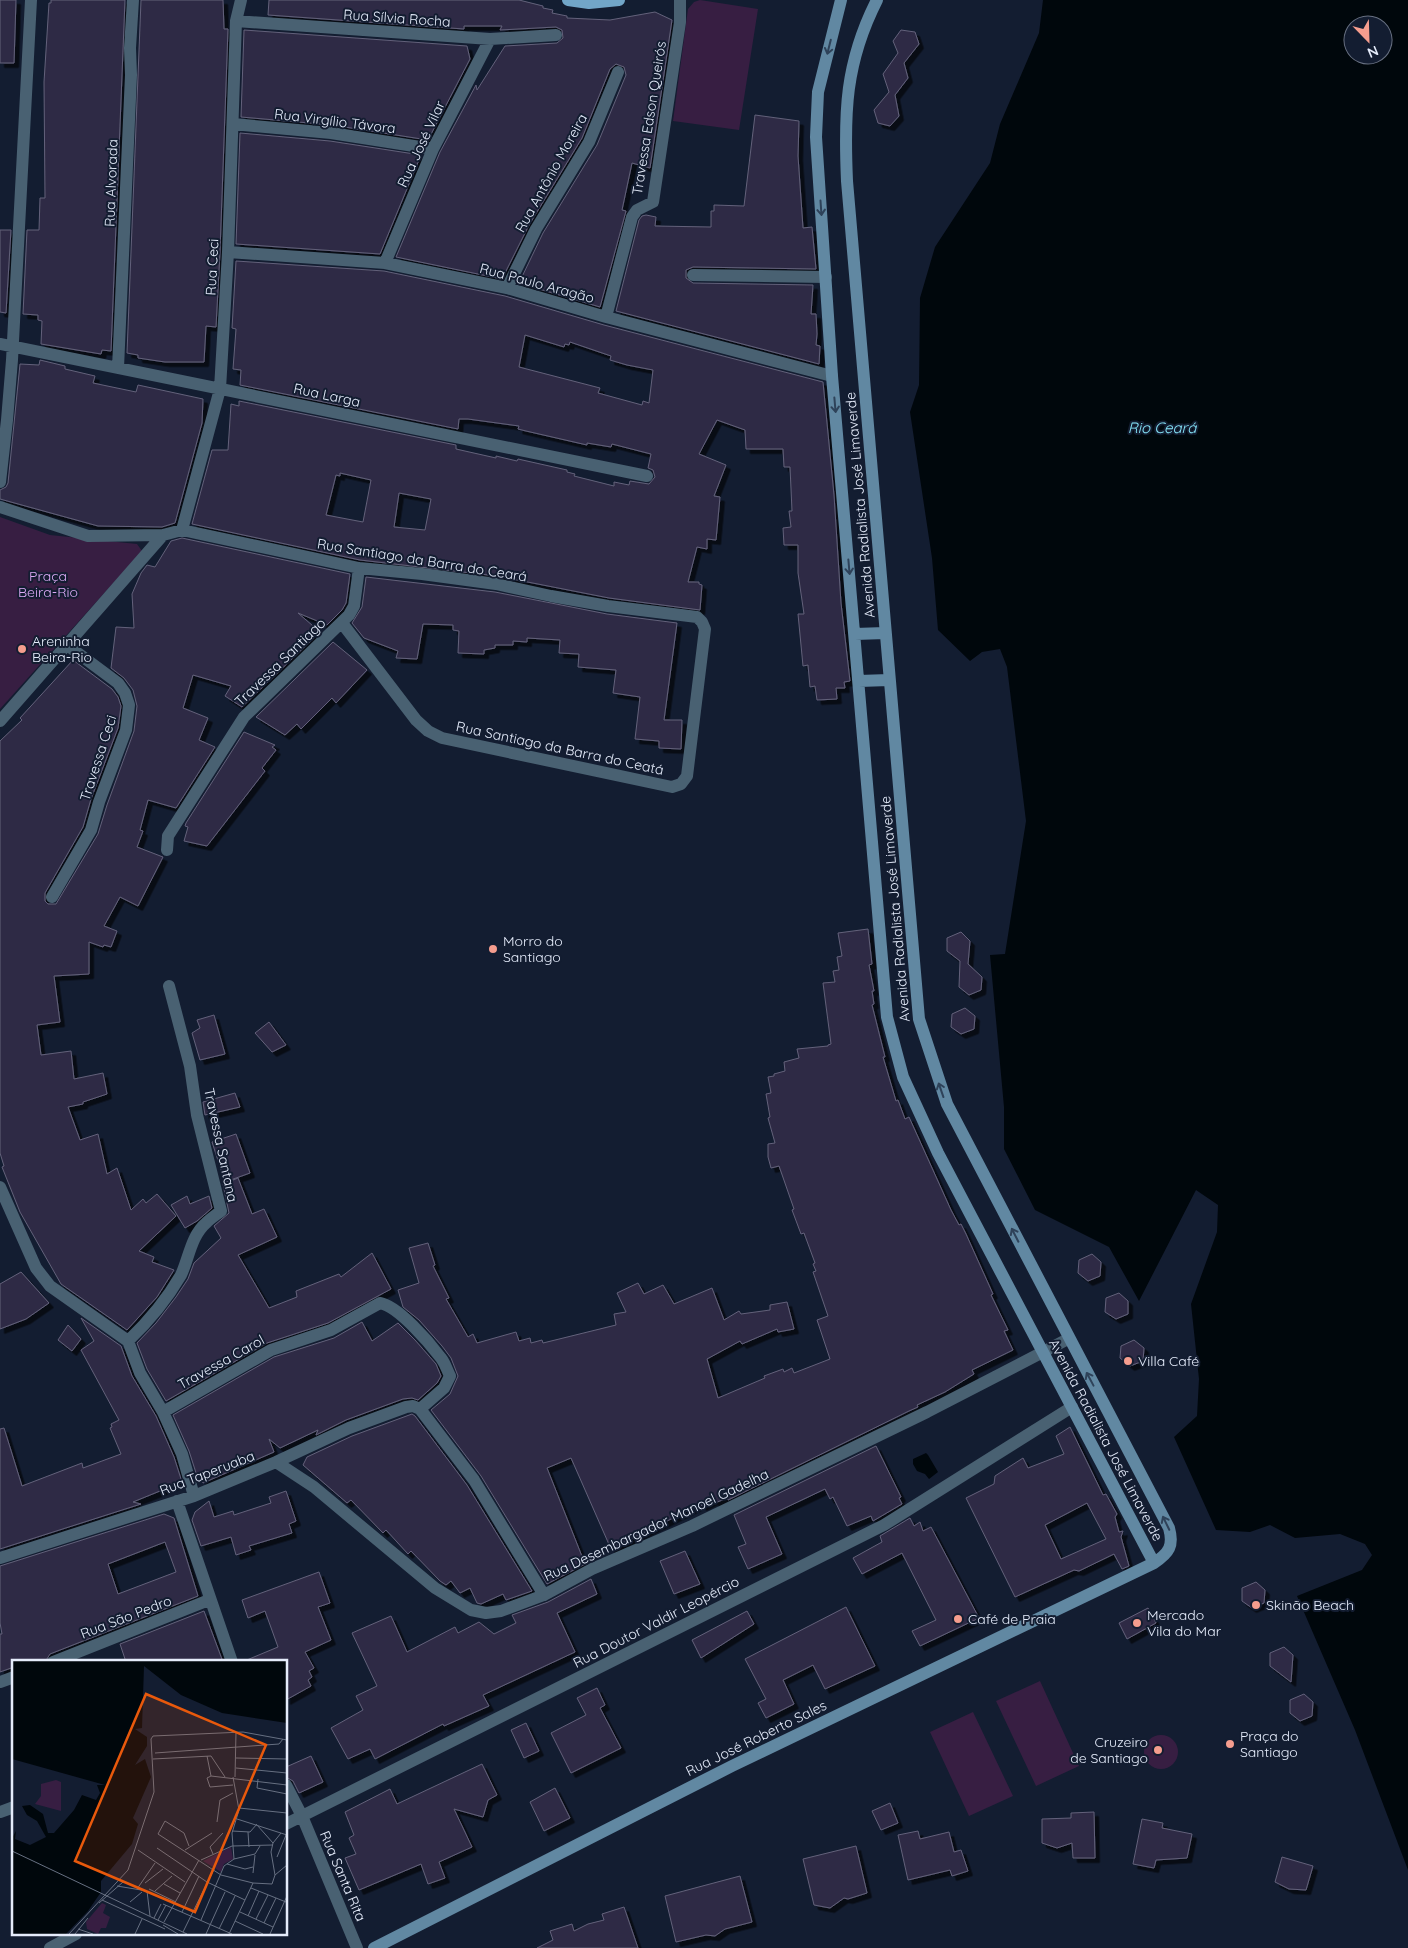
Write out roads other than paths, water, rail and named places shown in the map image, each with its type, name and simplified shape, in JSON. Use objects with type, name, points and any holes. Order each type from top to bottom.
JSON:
[{"type":"main road","points":[[568,0],[589,3],[619,0]]},
{"type":"main road","name":"Avenida Radialista José Limaverde","points":[[841,0],[818,92],[816,137],[832,376],[887,1017],[903,1077],[938,1153],[1154,1563],[1166,1556],[1171,1538],[1169,1528],[1068,1339],[947,1104],[919,1019],[848,191],[845,134],[848,82],[856,50],[877,0]]},
{"type":"main road","points":[[855,634],[886,633]]},
{"type":"main road","points":[[859,681],[889,680]]},
{"type":"main road","name":"Rua José Roberto Sales","points":[[374,1948],[732,1766],[1154,1563]]},
{"type":"street","points":[[0,482],[7,420],[6,345],[31,0]]},
{"type":"street","name":"Rua Alvorada","points":[[118,368],[133,0]]},
{"type":"street","name":"Rua Ceci","points":[[182,530],[220,389],[228,252],[236,21],[241,0]]},
{"type":"street","name":"Travessa Edson Queirós","points":[[606,317],[632,217],[637,210],[653,202],[680,22],[680,0]]},
{"type":"street","name":"Rua Sílvia Rocha","points":[[236,21],[490,39],[556,35]]},
{"type":"street","name":"Rua José Vilar","points":[[385,264],[433,149],[490,39]]},
{"type":"street","name":"Rua Antônio Moreira","points":[[506,288],[536,229],[589,142],[618,72]]},
{"type":"street","name":"Rua Virgílio Távora","points":[[233,124],[331,133],[433,149]]},
{"type":"street","name":"Rua Paulo Aragão","points":[[228,252],[385,264],[506,288],[606,317],[832,376]]},
{"type":"street","points":[[693,275],[826,277]]},
{"type":"street","name":"Rua Larga","points":[[6,345],[647,476]]},
{"type":"street","name":"Rua Santiago da Barra do Ceará","points":[[0,506],[88,536],[163,535],[182,530],[358,568],[496,584],[608,606],[697,617]]},
{"type":"street","points":[[0,721],[163,535]]},
{"type":"street","name":"Travessa Santiago","points":[[167,850],[168,836],[244,717],[342,623],[354,606],[358,568]]},
{"type":"street","name":"Rua Santiago da Barra do Ceatá","points":[[342,623],[416,720],[428,731],[451,740],[672,787],[681,784],[687,776],[705,629],[697,617]]},
{"type":"street","name":"Travessa Ceci","points":[[52,897],[91,830],[99,802],[126,730],[129,712],[128,698],[118,683],[67,645]]},
{"type":"street","name":"Travessa Santana","points":[[128,1341],[146,1324],[172,1288],[181,1274],[197,1235],[205,1224],[221,1211],[197,1115],[190,1066],[169,986]]},
{"type":"street","points":[[0,1188],[4,1209],[36,1268],[50,1286],[128,1341],[140,1373],[163,1412],[182,1454],[194,1496]]},
{"type":"street","name":"Travessa Carol","points":[[163,1412],[271,1350],[331,1330],[380,1303],[387,1304],[399,1312],[442,1359],[450,1376],[448,1382],[420,1409]]},
{"type":"street","name":"Rua Desembargador Manoel Gadelha","points":[[276,1462],[314,1487],[435,1588],[471,1610],[486,1613],[501,1611],[544,1595],[592,1569],[692,1526],[927,1412],[1068,1339]]},
{"type":"street","name":"Rua Taperuaba","points":[[0,1558],[194,1496],[358,1425],[406,1407],[413,1406],[420,1409]]},
{"type":"street","name":"Rua Doutor Valdir Leopércio","points":[[288,1823],[884,1525],[1072,1407]]},
{"type":"street","points":[[420,1409],[474,1480],[544,1595]]},
{"type":"street","points":[[177,1502],[231,1660]]},
{"type":"street","name":"Rua São Pedro","points":[[58,1660],[210,1600]]},
{"type":"street","points":[[0,1682],[12,1678]]},
{"type":"street","name":"Rua Santa Rita","points":[[288,1789],[302,1816],[357,1948]]},
{"type":"street","points":[[0,1812],[12,1808]]},
{"type":"street","points":[[50,1948],[72,1936]]},
{"type":"water","name":"Rio Ceará","points":[[1043,0],[1408,0],[1408,1870],[1355,1730],[1297,1596],[1362,1570],[1372,1555],[1365,1544],[1340,1534],[1295,1538],[1270,1525],[1250,1532],[1216,1530],[1174,1437],[1197,1416],[1199,1379],[1191,1304],[1217,1232],[1218,1205],[1196,1190],[1139,1301],[1109,1247],[1035,1210],[1004,1149],[1004,1107],[990,955],[1005,954],[1026,821],[1007,667],[1000,649],[982,652],[970,661],[938,630],[932,558],[910,412],[919,385],[920,298],[935,247],[990,163],[1000,124],[1039,33]]},
{"type":"water","points":[[926,1453],[938,1472],[929,1479],[925,1474],[917,1471],[913,1464],[913,1459]]},
{"type":"place","name":"Areninha Beira-Rio","points":[[22,649]]},
{"type":"place","name":"Morro do Santiago","points":[[493,949]]},
{"type":"place","name":"Villa Café","points":[[1128,1361]]},
{"type":"place","name":"Skinão Beach","points":[[1256,1605]]},
{"type":"place","name":"Café de Praia","points":[[958,1619]]},
{"type":"place","name":"Mercado Vila do Mar","points":[[1137,1623]]},
{"type":"place","name":"Praça do Santiago","points":[[1230,1744]]},
{"type":"place","name":"Cruzeiro de Santiago","points":[[1158,1750]]},
{"type":"park label","name":"Praça Beira-Rio","points":[[48,584]]}]
